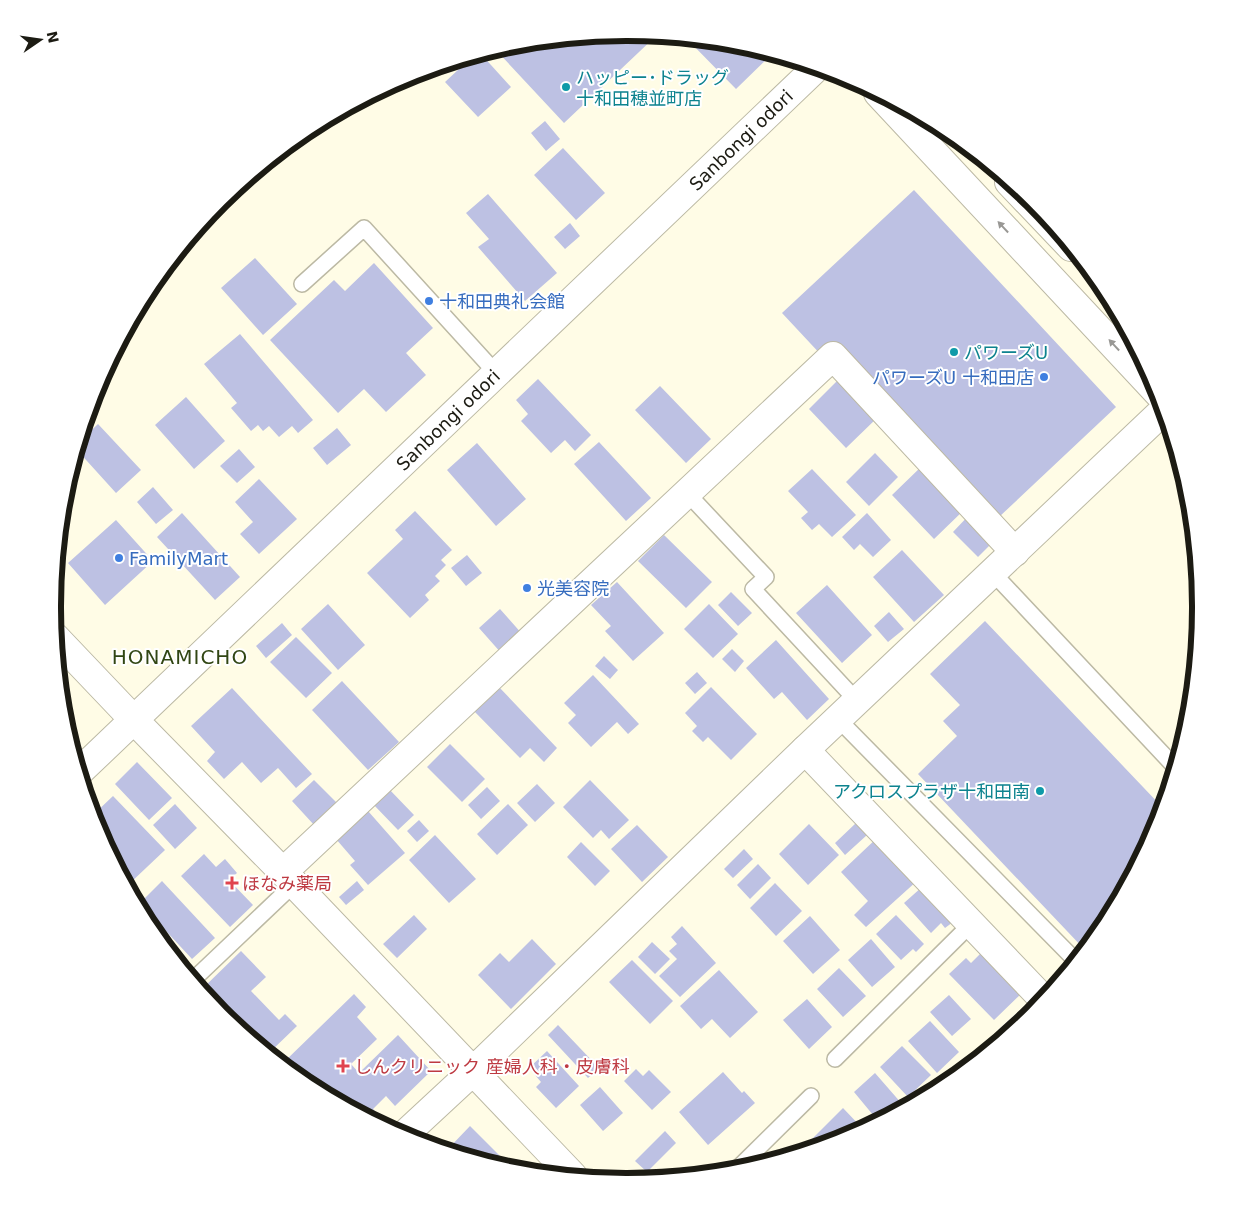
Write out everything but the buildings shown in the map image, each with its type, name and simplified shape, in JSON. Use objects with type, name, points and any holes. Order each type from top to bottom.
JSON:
[{"type":"street","name":"Sanbongi odori","points":[[84,767],[811,72]]},
{"type":"street","points":[[892,108],[1143,377]]},
{"type":"street","points":[[288,878],[687,493],[833,356],[1015,552]]},
{"type":"street","points":[[410,1130],[805,750],[1158,415]]},
{"type":"street","points":[[62,644],[568,1170]]},
{"type":"street","points":[[805,750],[1039,994]]},
{"type":"lane","points":[[302,284],[364,228],[497,374]]},
{"type":"lane","points":[[687,493],[766,577],[753,589],[848,710],[1071,956]]},
{"type":"lane","points":[[993,573],[1171,761]]},
{"type":"lane","points":[[197,975],[288,878]]},
{"type":"lane","points":[[835,1059],[971,924]]},
{"type":"lane","points":[[747,1160],[811,1096]]},
{"type":"place","name":"ハッピー･ドラッグ 十和田穂並町店","points":[[566,87]]},
{"type":"place","name":"十和田典礼会館","points":[[429,301]]},
{"type":"place","name":"パワーズU","points":[[954,352]]},
{"type":"place","name":"パワーズU 十和田店","points":[[1044,377]]},
{"type":"place","name":"FamilyMart","points":[[119,558]]},
{"type":"place","name":"光美容院","points":[[527,588]]},
{"type":"place","name":"アクロスプラザ十和田南","points":[[1040,791]]},
{"type":"place","name":"ほなみ薬局","points":[[232,883]]},
{"type":"place","name":"しんクリニック 産婦人科・皮膚科","points":[[343,1066]]},
{"type":"district","name":"HONAMICHO","points":[[180,657]]}]
